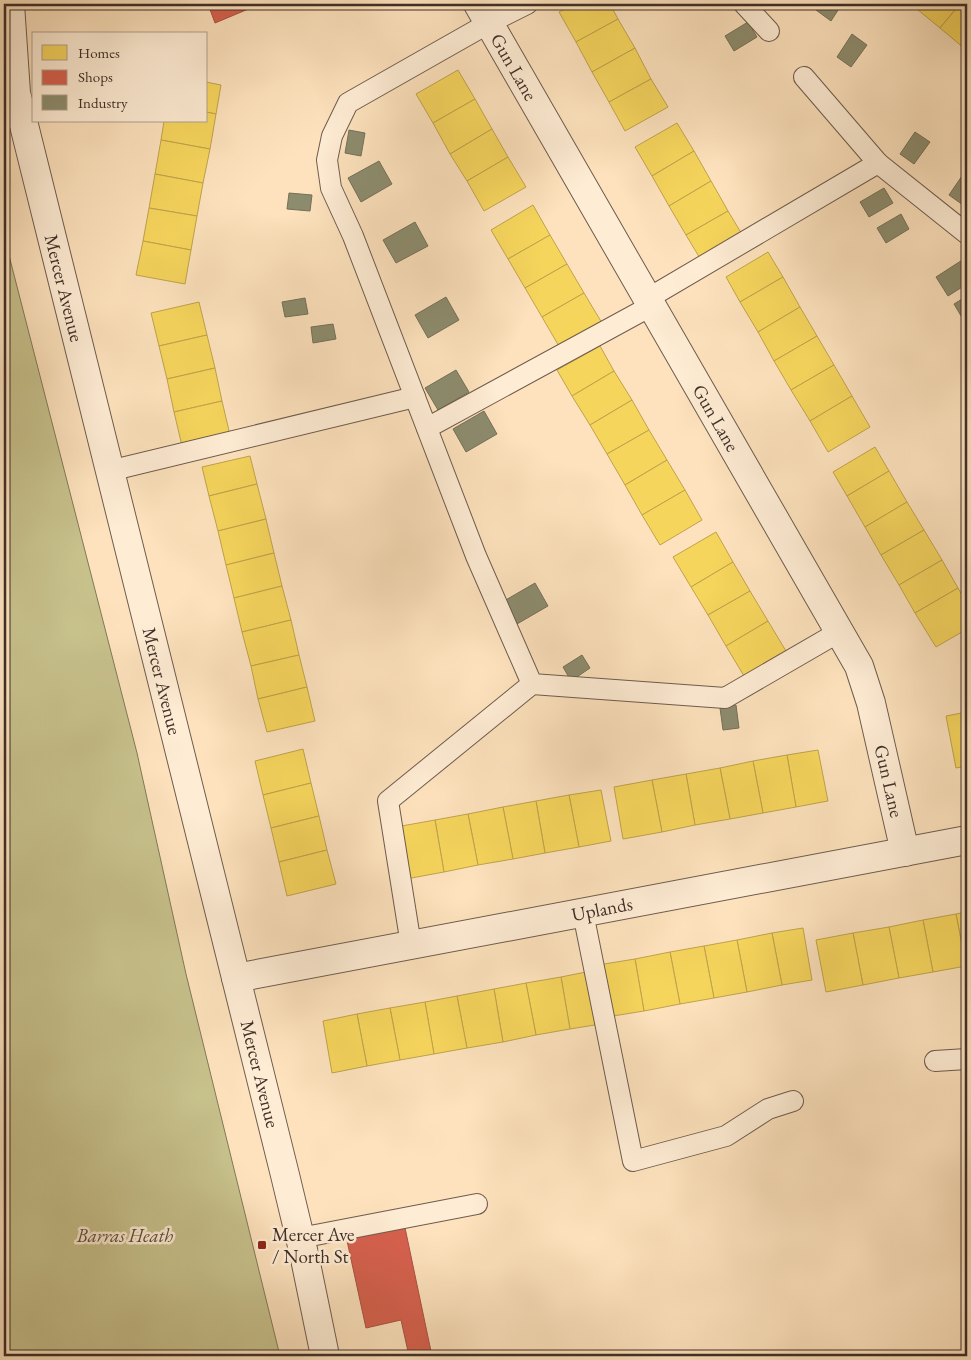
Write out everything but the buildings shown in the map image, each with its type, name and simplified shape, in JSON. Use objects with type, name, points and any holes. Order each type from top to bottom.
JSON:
[{"type":"street","name":"Mercer Avenue","points":[[10,4],[16,93],[300,1238],[325,1356]]},
{"type":"street","name":"Gun Lane","points":[[483,13],[858,666],[865,682],[905,852]]},
{"type":"street","name":"Uplands","points":[[236,978],[967,840]]},
{"type":"lane","points":[[527,4],[483,13],[348,103],[332,136],[327,160],[331,188],[353,236],[476,556],[532,684]]},
{"type":"lane","points":[[744,4],[769,31]]},
{"type":"lane","points":[[804,77],[878,163],[967,234]]},
{"type":"lane","points":[[427,428],[649,303],[878,163]]},
{"type":"lane","points":[[109,471],[415,396]]},
{"type":"lane","points":[[411,945],[388,801],[532,684],[725,698],[839,632]]},
{"type":"lane","points":[[583,913],[633,1161],[726,1136],[768,1109],[793,1101]]},
{"type":"lane","points":[[935,1061],[967,1059]]},
{"type":"lane","points":[[300,1238],[477,1204]]},
{"type":"green space","name":"Barras Heath","points":[[4,236],[137,753],[186,974],[280,1356],[4,1356]]},
{"type":"place","name":"Mercer Ave / North St","points":[[262,1245]]}]
